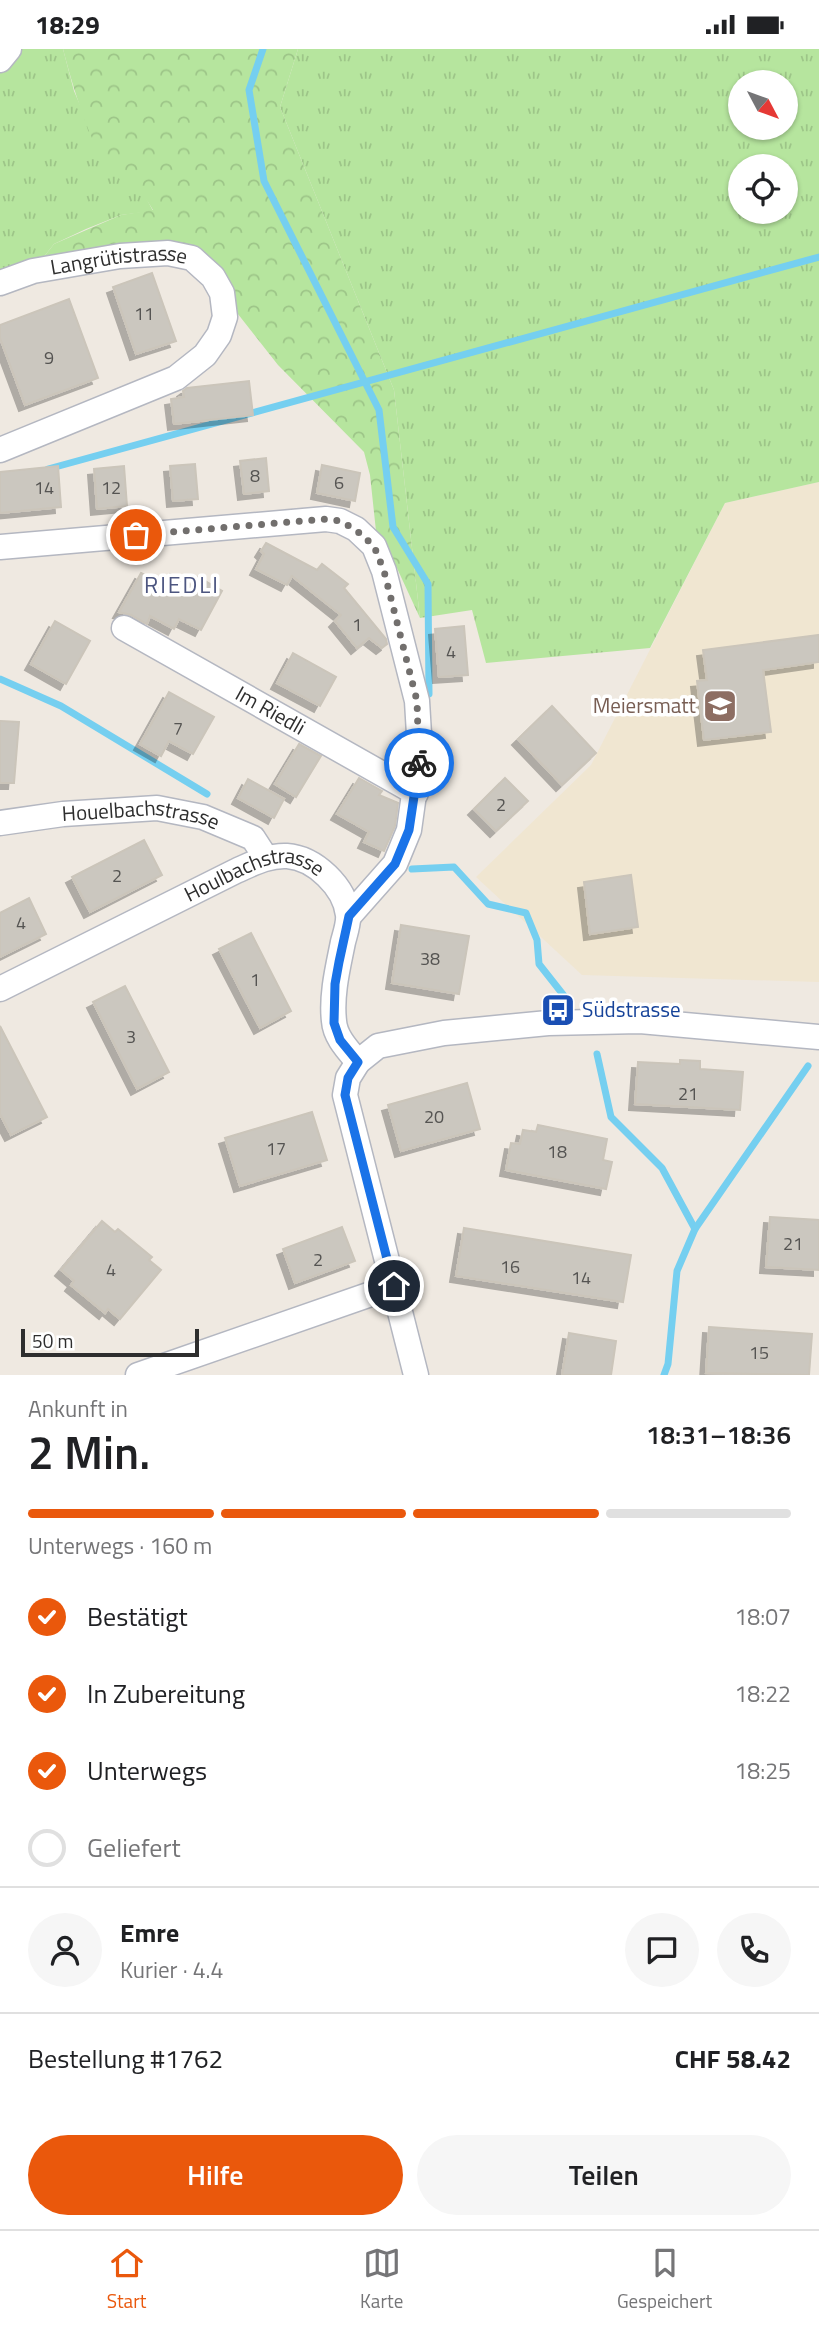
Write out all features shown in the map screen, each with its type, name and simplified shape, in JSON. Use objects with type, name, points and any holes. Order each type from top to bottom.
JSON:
[{"type":"street","points":[[0,60],[9,49]]},
{"type":"street","name":"Langrütistrasse","points":[[0,283],[46,269],[120,256],[168,253],[192,258],[213,277],[222,293],[225,317],[219,335],[205,355],[176,378],[0,450]]},
{"type":"street","points":[[0,547],[326,519],[340,521],[356,530],[374,546],[384,571],[417,701],[420,751],[409,830],[395,864],[349,916],[335,984],[334,1023],[340,1040],[358,1062]]},
{"type":"street","name":"Im Riedli","points":[[124,628],[416,793]]},
{"type":"street","name":"Houelbachstrasse","points":[[0,823],[63,814],[157,809],[203,817],[253,838],[266,858]]},
{"type":"street","name":"Houlbachstrasse","points":[[0,989],[266,858],[288,856],[309,863],[324,872],[341,895],[349,916]]},
{"type":"street","points":[[416,1375],[345,1095],[348,1078],[358,1062],[379,1046],[444,1033],[548,1023],[652,1022],[819,1037]]},
{"type":"street","points":[[138,1375],[394,1286]]},
{"type":"shaded area","name":"Meiersmatt","points":[[819,482],[819,982],[582,975],[476,877],[591,765],[725,503]]},
{"type":"green space","points":[[20,49],[63,49],[74,91],[101,154],[144,194],[153,211],[121,215],[86,229],[54,244],[39,263],[0,275],[0,71]]},
{"type":"green space","points":[[63,49],[298,49],[280,107],[394,390],[420,618],[376,531],[370,475],[364,452],[278,365],[234,309],[222,270],[214,261],[195,253],[39,263],[54,244],[121,215],[153,210],[139,192],[114,174],[97,150],[83,115]]},
{"type":"green space","points":[[298,49],[819,49],[819,482],[725,503],[650,648],[486,663],[472,610],[420,618],[394,390],[280,107]]},
{"type":"building","points":[[152,273],[176,341],[136,354],[113,287]]},
{"type":"building","points":[[69,299],[98,378],[25,405],[0,338],[0,325]]},
{"type":"building","points":[[249,381],[253,415],[174,424],[171,399],[184,397],[183,391],[187,388]]},
{"type":"building","points":[[266,458],[269,491],[244,494],[240,461]]},
{"type":"building","points":[[195,464],[198,499],[173,501],[170,466]]},
{"type":"building","points":[[322,465],[360,473],[355,501],[317,493]]},
{"type":"building","points":[[58,466],[61,507],[0,513],[0,472]]},
{"type":"building","points":[[124,466],[127,506],[97,509],[94,469]]},
{"type":"building","points":[[266,543],[317,570],[322,564],[348,584],[344,588],[386,639],[387,644],[382,648],[369,638],[357,648],[335,621],[341,615],[292,576],[287,585],[256,569]]},
{"type":"building","points":[[141,573],[164,585],[170,574],[193,586],[198,577],[222,591],[201,630],[179,619],[174,629],[150,616],[147,624],[119,612]]},
{"type":"building","points":[[55,621],[90,641],[66,684],[31,664]]},
{"type":"building","points":[[464,626],[468,675],[439,677],[435,629]]},
{"type":"building","points":[[819,635],[819,662],[763,670],[771,732],[704,740],[697,681],[707,680],[703,650]]},
{"type":"building","points":[[293,653],[336,677],[320,706],[277,683]]},
{"type":"building","points":[[169,692],[214,717],[193,754],[169,741],[161,756],[140,744]]},
{"type":"building","points":[[552,706],[596,753],[562,785],[518,739]]},
{"type":"building","points":[[0,721],[19,722],[14,783],[0,783]]},
{"type":"building","points":[[299,744],[321,756],[296,797],[275,784]]},
{"type":"building","points":[[359,778],[382,791],[379,795],[398,803],[395,826],[384,851],[364,842],[369,832],[337,814]]},
{"type":"building","points":[[505,778],[528,801],[496,831],[474,809]]},
{"type":"building","points":[[248,779],[284,799],[274,818],[238,798]]},
{"type":"building","points":[[144,840],[162,875],[90,912],[72,877]]},
{"type":"building","points":[[631,875],[638,927],[590,934],[584,882]]},
{"type":"building","points":[[29,898],[46,934],[0,957],[0,913]]},
{"type":"building","points":[[401,925],[469,936],[459,994],[392,983]]},
{"type":"building","points":[[251,933],[291,1011],[260,1028],[219,949]]},
{"type":"building","points":[[125,986],[169,1072],[137,1089],[93,1002]]},
{"type":"building","points":[[0,1026],[47,1117],[11,1135],[0,1114]]},
{"type":"building","points":[[680,1060],[700,1061],[700,1069],[743,1072],[740,1110],[635,1104],[638,1062],[680,1064]]},
{"type":"building","points":[[467,1083],[480,1129],[401,1151],[388,1105]]},
{"type":"building","points":[[312,1112],[327,1160],[240,1186],[225,1138]]},
{"type":"building","points":[[538,1125],[607,1139],[603,1160],[612,1162],[606,1189],[506,1170],[511,1143],[520,1144],[523,1130],[536,1132]]},
{"type":"building","points":[[770,1217],[819,1220],[819,1270],[766,1267]]},
{"type":"building","points":[[102,1221],[115,1232],[118,1229],[152,1257],[149,1260],[161,1270],[120,1319],[108,1309],[105,1313],[71,1285],[74,1281],[61,1270]]},
{"type":"building","points":[[342,1227],[355,1261],[295,1283],[283,1249]]},
{"type":"building","points":[[464,1228],[631,1255],[623,1302],[456,1276]]},
{"type":"building","points":[[709,1327],[812,1334],[809,1375],[706,1373]]},
{"type":"building","points":[[569,1333],[616,1341],[611,1375],[562,1375]]},
{"type":"waterway","points":[[263,49],[249,90],[264,181],[379,410],[393,527],[428,584],[429,694]]},
{"type":"waterway","points":[[48,469],[819,257]]},
{"type":"waterway","points":[[0,679],[61,706],[207,794]]},
{"type":"waterway","points":[[412,869],[454,867],[488,904],[526,913],[537,940],[539,964],[565,997]]},
{"type":"waterway","points":[[597,1054],[611,1117],[662,1168],[695,1229]]},
{"type":"waterway","points":[[664,1375],[668,1364],[677,1271],[695,1229],[808,1066]]},
{"type":"way so far","points":[[136,535],[326,519],[340,521],[356,530],[374,546],[384,571],[417,701],[419,763]]},
{"type":"place","name":"Meiersmatt","points":[[720,706]]},
{"type":"place","name":"Südstrasse","points":[[558,1010]]},
{"type":"district","name":"RIEDLI","points":[[182,585]]},
{"type":"route","points":[[394,1286],[345,1095],[348,1078],[358,1062],[340,1040],[334,1023],[335,984],[349,916],[395,864],[409,830],[419,763]]}]
